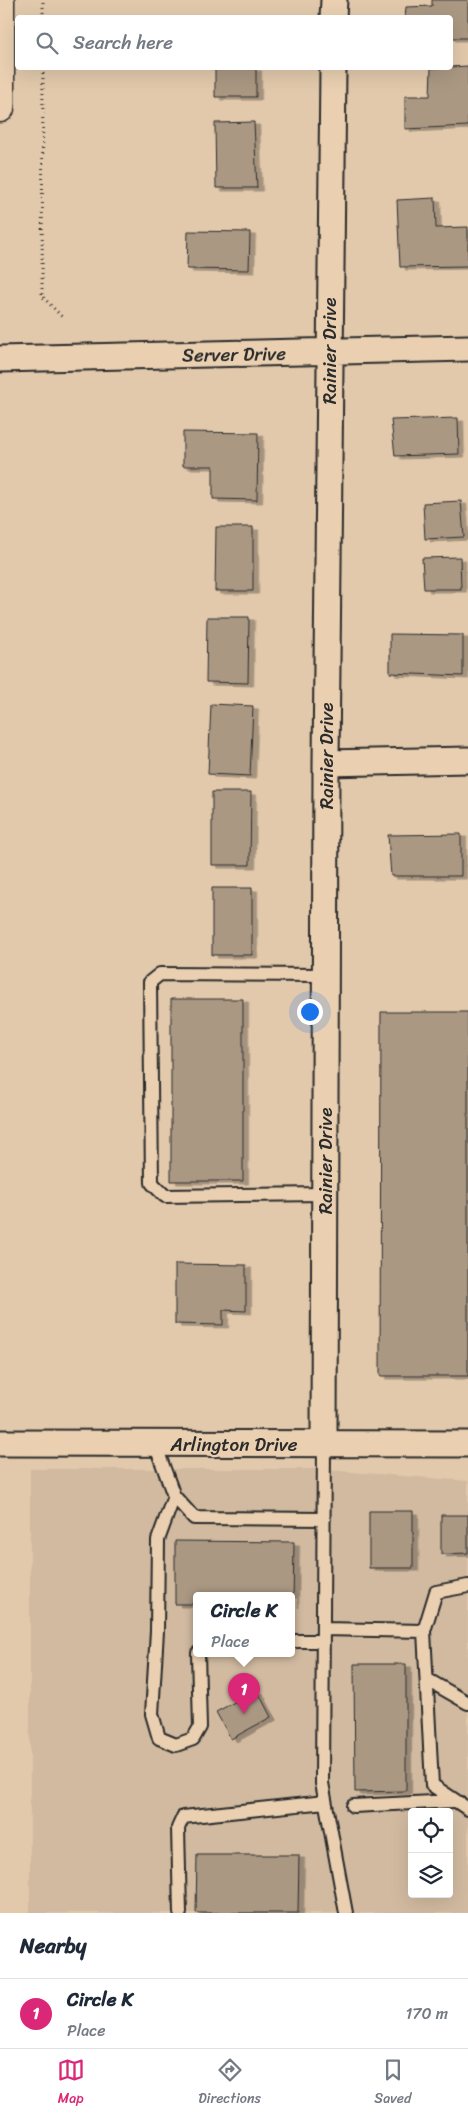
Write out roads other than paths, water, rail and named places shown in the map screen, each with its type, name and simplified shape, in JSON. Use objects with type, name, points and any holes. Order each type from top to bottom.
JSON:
[{"type":"main road","points":[[0,0],[0,108]]},
{"type":"street","points":[[334,0],[334,15]]},
{"type":"street","name":"Rainier Drive","points":[[324,1444],[326,763],[333,70]]},
{"type":"street","name":"Server Drive","points":[[0,359],[468,348]]},
{"type":"street","points":[[326,763],[468,760]]},
{"type":"street","name":"Arlington Drive","points":[[0,1443],[468,1444]]},
{"type":"lane","points":[[325,975],[160,974],[150,982],[152,1183],[165,1196],[325,1194]]},
{"type":"lane","points":[[155,1444],[174,1496],[194,1518],[324,1519]]},
{"type":"lane","points":[[324,1444],[322,1783],[346,1913]]},
{"type":"lane","points":[[174,1496],[158,1540],[157,1631],[152,1714],[159,1738],[176,1746],[193,1739],[200,1727],[198,1657]]},
{"type":"lane","points":[[468,1586],[436,1592],[424,1631],[432,1785],[453,1801],[468,1809]]},
{"type":"lane","points":[[295,1640],[323,1635],[424,1631]]},
{"type":"lane","points":[[428,1680],[468,1703]]},
{"type":"lane","points":[[353,1806],[453,1801]]},
{"type":"lane","points":[[180,1913],[178,1828],[183,1817],[326,1802]]},
{"type":"place","name":"Circle K","points":[[244,1714]]}]
